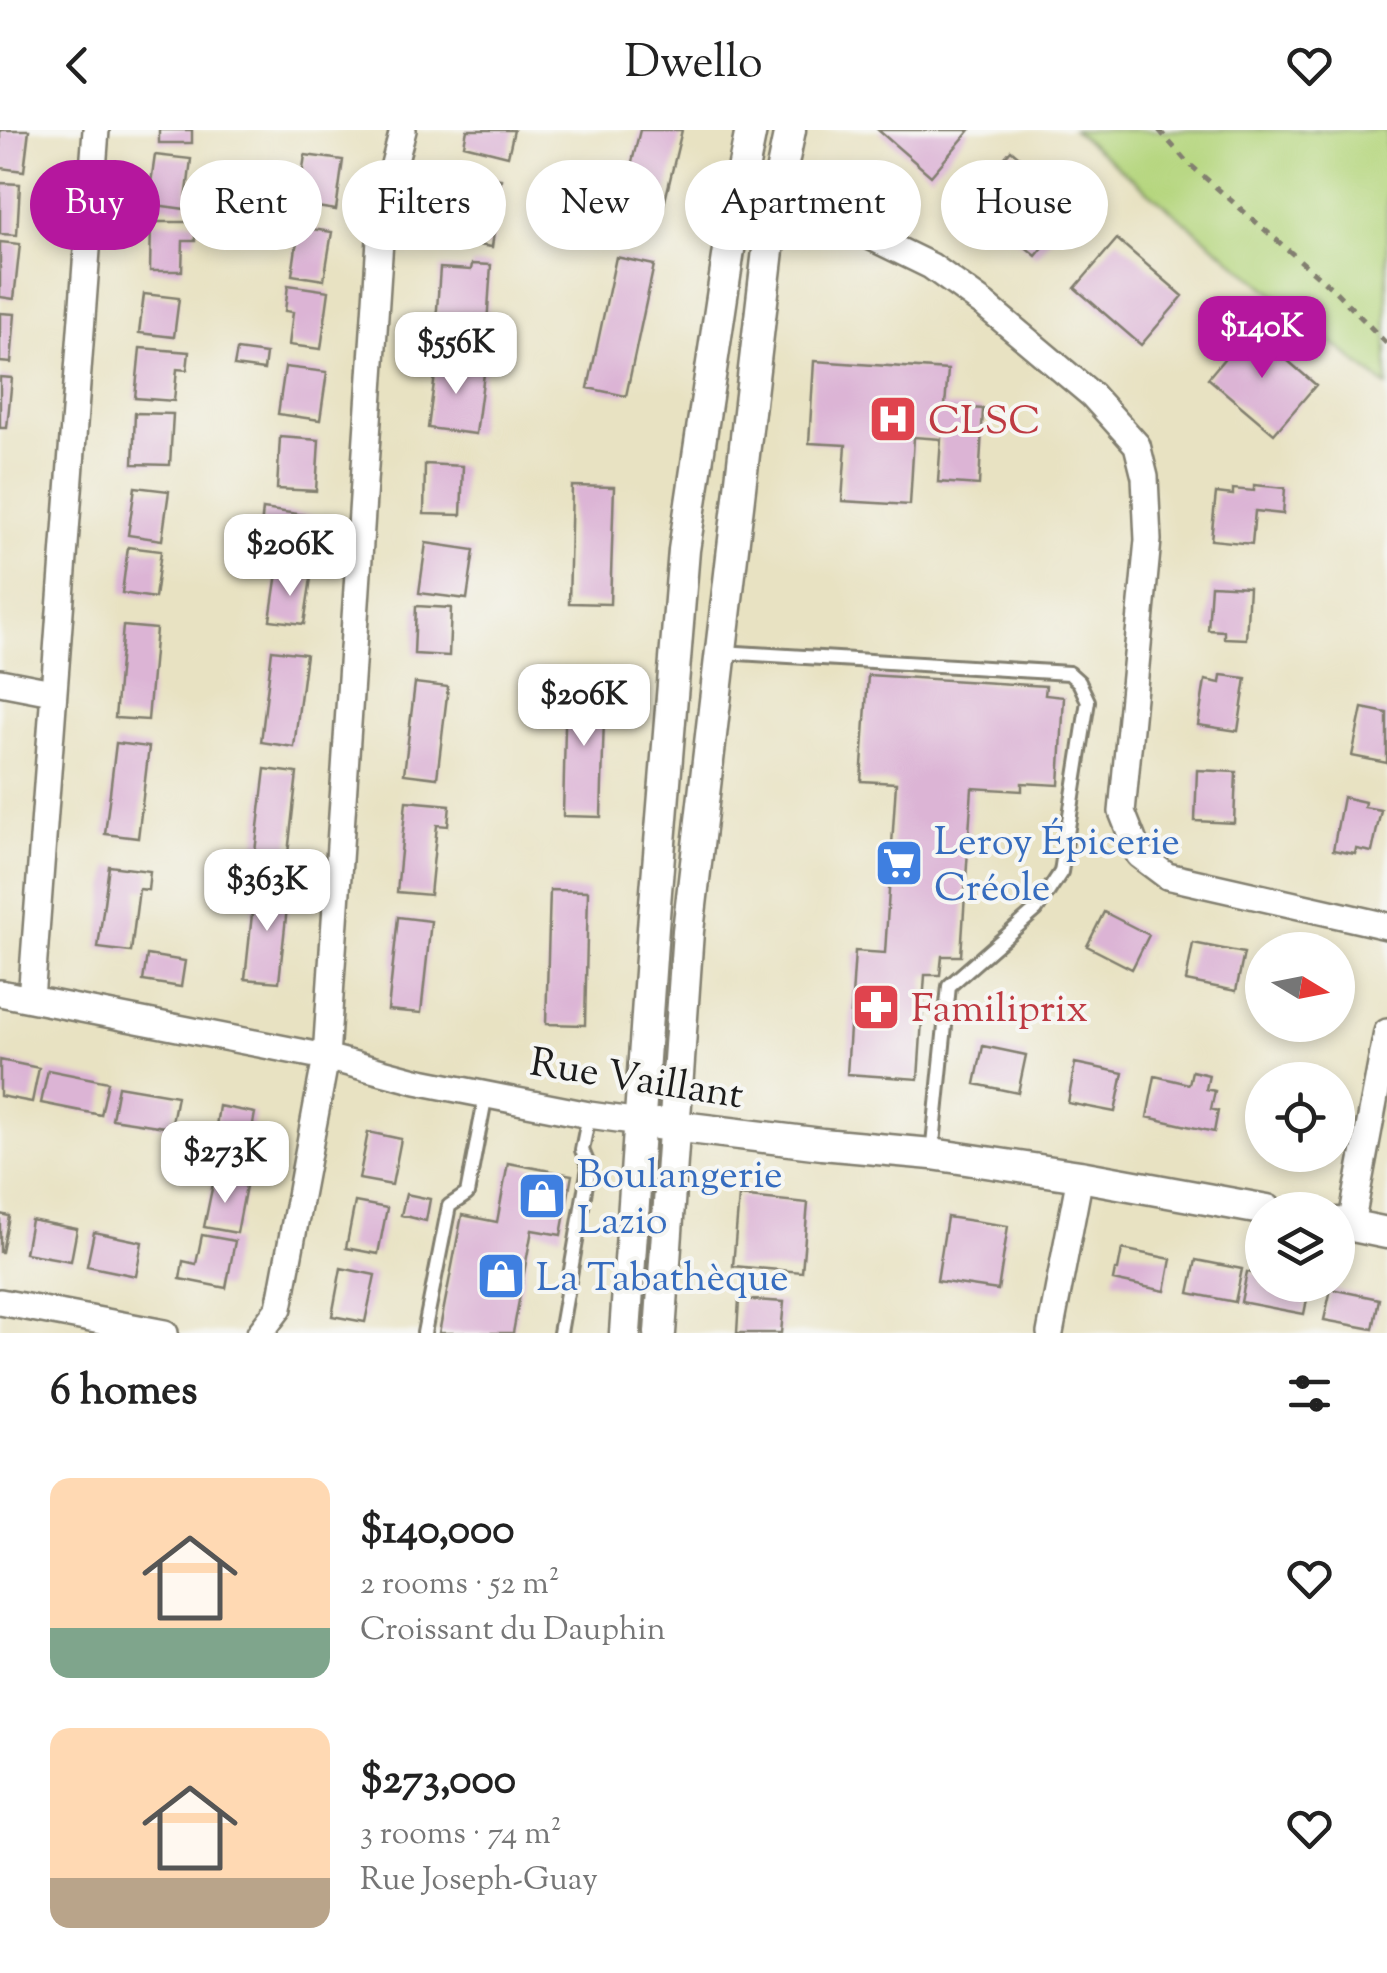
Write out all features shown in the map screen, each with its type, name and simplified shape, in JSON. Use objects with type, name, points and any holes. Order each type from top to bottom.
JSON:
[{"type":"street","points":[[31,998],[96,130]]},
{"type":"street","points":[[260,1333],[279,1308],[326,1057],[382,210],[403,130]]},
{"type":"street","points":[[745,160],[751,130]]},
{"type":"street","points":[[784,160],[790,130]]},
{"type":"street","points":[[625,1333],[684,550],[729,250]]},
{"type":"street","points":[[660,1333],[688,930],[768,250]]},
{"type":"street","points":[[898,250],[931,266],[985,305],[1092,394],[1137,445],[1145,478],[1148,540],[1122,812],[1139,856],[1167,876],[1387,926]]},
{"type":"street","points":[[684,550],[731,552]]},
{"type":"street","points":[[0,682],[52,692]]},
{"type":"street","points":[[654,928],[688,930]]},
{"type":"street","name":"Rue Vaillant","points":[[0,993],[326,1057],[416,1081],[589,1115],[932,1154],[1245,1206]]},
{"type":"street","points":[[1351,1192],[1387,1032]]},
{"type":"street","points":[[1050,1333],[1080,1176]]},
{"type":"street","points":[[1355,1226],[1387,1233]]},
{"type":"street","points":[[0,1302],[165,1333]]},
{"type":"lane","points":[[721,652],[1068,673],[1079,682],[1088,701],[1060,872],[1036,910],[950,986],[932,1154]]},
{"type":"lane","points":[[424,1333],[449,1206],[467,1194],[486,1094]]},
{"type":"lane","points":[[560,1333],[589,1167],[582,1150],[589,1115]]},
{"type":"path","points":[[1159,130],[1186,162],[1335,291],[1387,344]]},
{"type":"green space","points":[[1073,130],[1387,130],[1387,387]]},
{"type":"building","points":[[0,130],[29,130],[24,171],[0,168]]},
{"type":"building","points":[[159,130],[192,130],[192,143],[159,143]]},
{"type":"building","points":[[467,130],[514,130],[508,156],[464,145]]},
{"type":"building","points":[[640,130],[682,130],[665,201],[665,160],[632,160]]},
{"type":"building","points":[[878,130],[970,130],[931,176],[921,167],[921,160],[913,160]]},
{"type":"building","points":[[1011,150],[1023,160],[1002,160]]},
{"type":"building","points":[[155,155],[191,159],[180,160],[180,208],[160,206],[160,160],[154,160]]},
{"type":"building","points":[[305,155],[343,160],[336,210],[322,208],[322,160],[304,160]]},
{"type":"building","points":[[0,183],[20,184],[17,235],[0,234]]},
{"type":"building","points":[[160,222],[180,222],[182,271],[150,271],[150,250],[160,250]]},
{"type":"building","points":[[322,230],[332,232],[324,280],[292,275],[296,250],[322,250]]},
{"type":"building","points":[[1117,239],[1183,296],[1141,345],[1075,288]]},
{"type":"building","points":[[0,242],[20,244],[14,299],[0,297]]},
{"type":"building","points":[[616,257],[654,265],[626,396],[588,388]]},
{"type":"building","points":[[472,264],[491,265],[486,340],[435,336],[440,268],[471,270]]},
{"type":"building","points":[[288,285],[329,291],[321,349],[289,345],[293,312],[285,311]]},
{"type":"building","points":[[144,294],[179,298],[174,337],[139,333]]},
{"type":"building","points":[[0,313],[15,314],[11,363],[0,362]]},
{"type":"building","points":[[1250,328],[1316,385],[1274,434],[1208,378]]},
{"type":"building","points":[[140,348],[189,352],[187,370],[177,369],[174,401],[135,398]]},
{"type":"building","points":[[237,350],[266,354],[264,370],[234,366]]},
{"type":"building","points":[[437,360],[485,366],[476,434],[428,428]]},
{"type":"building","points":[[814,361],[948,370],[945,406],[983,409],[979,485],[938,482],[941,439],[914,437],[910,505],[842,501],[846,445],[809,443]]},
{"type":"building","points":[[285,367],[327,372],[320,420],[278,414]]},
{"type":"building","points":[[0,377],[12,378],[7,428],[0,428]]},
{"type":"building","points":[[135,413],[173,414],[170,465],[133,464]]},
{"type":"building","points":[[280,437],[319,440],[316,491],[277,489]]},
{"type":"building","points":[[425,464],[463,466],[461,515],[424,514]]},
{"type":"building","points":[[1254,485],[1285,488],[1283,514],[1255,511],[1252,544],[1211,540],[1216,493],[1233,495],[1233,489],[1254,491]]},
{"type":"building","points":[[572,486],[614,487],[610,604],[569,603]]},
{"type":"building","points":[[135,487],[169,491],[162,540],[128,535]]},
{"type":"building","points":[[263,509],[312,516],[304,565],[272,561],[276,530],[261,528]]},
{"type":"building","points":[[426,543],[474,550],[467,599],[419,593]]},
{"type":"building","points":[[128,547],[161,551],[155,598],[122,593]]},
{"type":"building","points":[[277,573],[311,578],[304,624],[270,620]]},
{"type":"building","points":[[1211,585],[1249,587],[1246,639],[1224,638],[1224,631],[1208,630]]},
{"type":"building","points":[[416,606],[451,608],[449,656],[414,654]]},
{"type":"building","points":[[123,626],[156,629],[148,720],[115,718]]},
{"type":"building","points":[[272,650],[306,654],[294,747],[261,742]]},
{"type":"building","points":[[868,675],[1046,686],[1045,695],[1064,697],[1059,785],[1022,783],[1022,791],[972,788],[961,956],[942,956],[940,975],[925,975],[918,1079],[847,1074],[855,951],[885,953],[896,783],[861,781]]},
{"type":"building","points":[[1221,675],[1246,678],[1238,731],[1198,725],[1205,680],[1220,683]]},
{"type":"building","points":[[566,682],[605,683],[601,817],[563,816]]},
{"type":"building","points":[[415,683],[448,687],[437,778],[404,774]]},
{"type":"building","points":[[1362,708],[1387,713],[1387,763],[1352,756]]},
{"type":"building","points":[[116,743],[149,747],[138,838],[105,834]]},
{"type":"building","points":[[265,769],[297,773],[287,863],[254,860]]},
{"type":"building","points":[[1197,770],[1236,772],[1234,823],[1195,821]]},
{"type":"building","points":[[1343,797],[1381,810],[1372,852],[1333,850]]},
{"type":"building","points":[[406,801],[450,805],[448,826],[437,825],[430,895],[397,892]]},
{"type":"building","points":[[109,866],[150,871],[148,890],[139,889],[131,952],[98,948]]},
{"type":"building","points":[[255,886],[289,889],[279,982],[245,979]]},
{"type":"building","points":[[550,890],[588,891],[585,1025],[546,1024]]},
{"type":"building","points":[[1104,912],[1149,935],[1132,969],[1087,946]]},
{"type":"building","points":[[398,917],[431,921],[421,1013],[388,1010]]},
{"type":"building","points":[[1193,943],[1244,953],[1236,991],[1186,981]]},
{"type":"building","points":[[147,955],[185,961],[181,987],[143,981]]},
{"type":"building","points":[[983,1046],[1026,1055],[1018,1093],[975,1084]]},
{"type":"building","points":[[0,1060],[39,1068],[32,1102],[0,1096]]},
{"type":"building","points":[[1075,1063],[1123,1073],[1115,1112],[1068,1103]]},
{"type":"building","points":[[48,1070],[108,1082],[101,1115],[41,1103]]},
{"type":"building","points":[[1192,1071],[1209,1075],[1206,1089],[1215,1091],[1211,1109],[1218,1111],[1214,1132],[1147,1117],[1155,1076],[1189,1084]]},
{"type":"building","points":[[118,1086],[177,1096],[171,1128],[112,1119]]},
{"type":"building","points":[[219,1106],[255,1113],[246,1162],[214,1156],[220,1127],[216,1126]]},
{"type":"building","points":[[368,1132],[401,1139],[392,1185],[359,1179]]},
{"type":"building","points":[[508,1163],[572,1175],[561,1235],[532,1230],[513,1333],[439,1333],[462,1215],[497,1222]]},
{"type":"building","points":[[214,1179],[246,1186],[237,1233],[204,1227]]},
{"type":"building","points":[[406,1194],[430,1199],[426,1221],[401,1215]]},
{"type":"building","points":[[739,1196],[808,1203],[802,1272],[733,1266]]},
{"type":"building","points":[[355,1202],[387,1208],[378,1254],[346,1248]]},
{"type":"building","points":[[0,1214],[9,1216],[2,1252],[0,1252]]},
{"type":"building","points":[[947,1217],[1008,1226],[998,1290],[937,1281]]},
{"type":"building","points":[[31,1220],[77,1229],[71,1261],[25,1253]]},
{"type":"building","points":[[94,1232],[142,1242],[136,1276],[87,1266]]},
{"type":"building","points":[[202,1235],[235,1241],[226,1288],[180,1279],[183,1261],[196,1264]]},
{"type":"building","points":[[1122,1249],[1171,1259],[1165,1291],[1113,1280]]},
{"type":"building","points":[[1196,1260],[1242,1269],[1235,1302],[1189,1293]]},
{"type":"building","points":[[341,1268],[375,1275],[365,1322],[332,1316]]},
{"type":"building","points":[[1245,1282],[1245,1302],[1306,1302],[1304,1314],[1241,1302]]},
{"type":"building","points":[[1355,1294],[1379,1299],[1373,1329],[1324,1320],[1328,1302],[1355,1302]]},
{"type":"building","points":[[739,1299],[784,1302],[781,1333],[737,1333]]},
{"type":"place","name":"CLSC","points":[[893,419]]},
{"type":"place","name":"Leroy Épicerie Créole","points":[[899,863]]},
{"type":"place","name":"Familiprix","points":[[876,1007]]},
{"type":"place","name":"Boulangerie Lazio","points":[[542,1196]]},
{"type":"place","name":"La Tabathèque","points":[[501,1276]]}]
